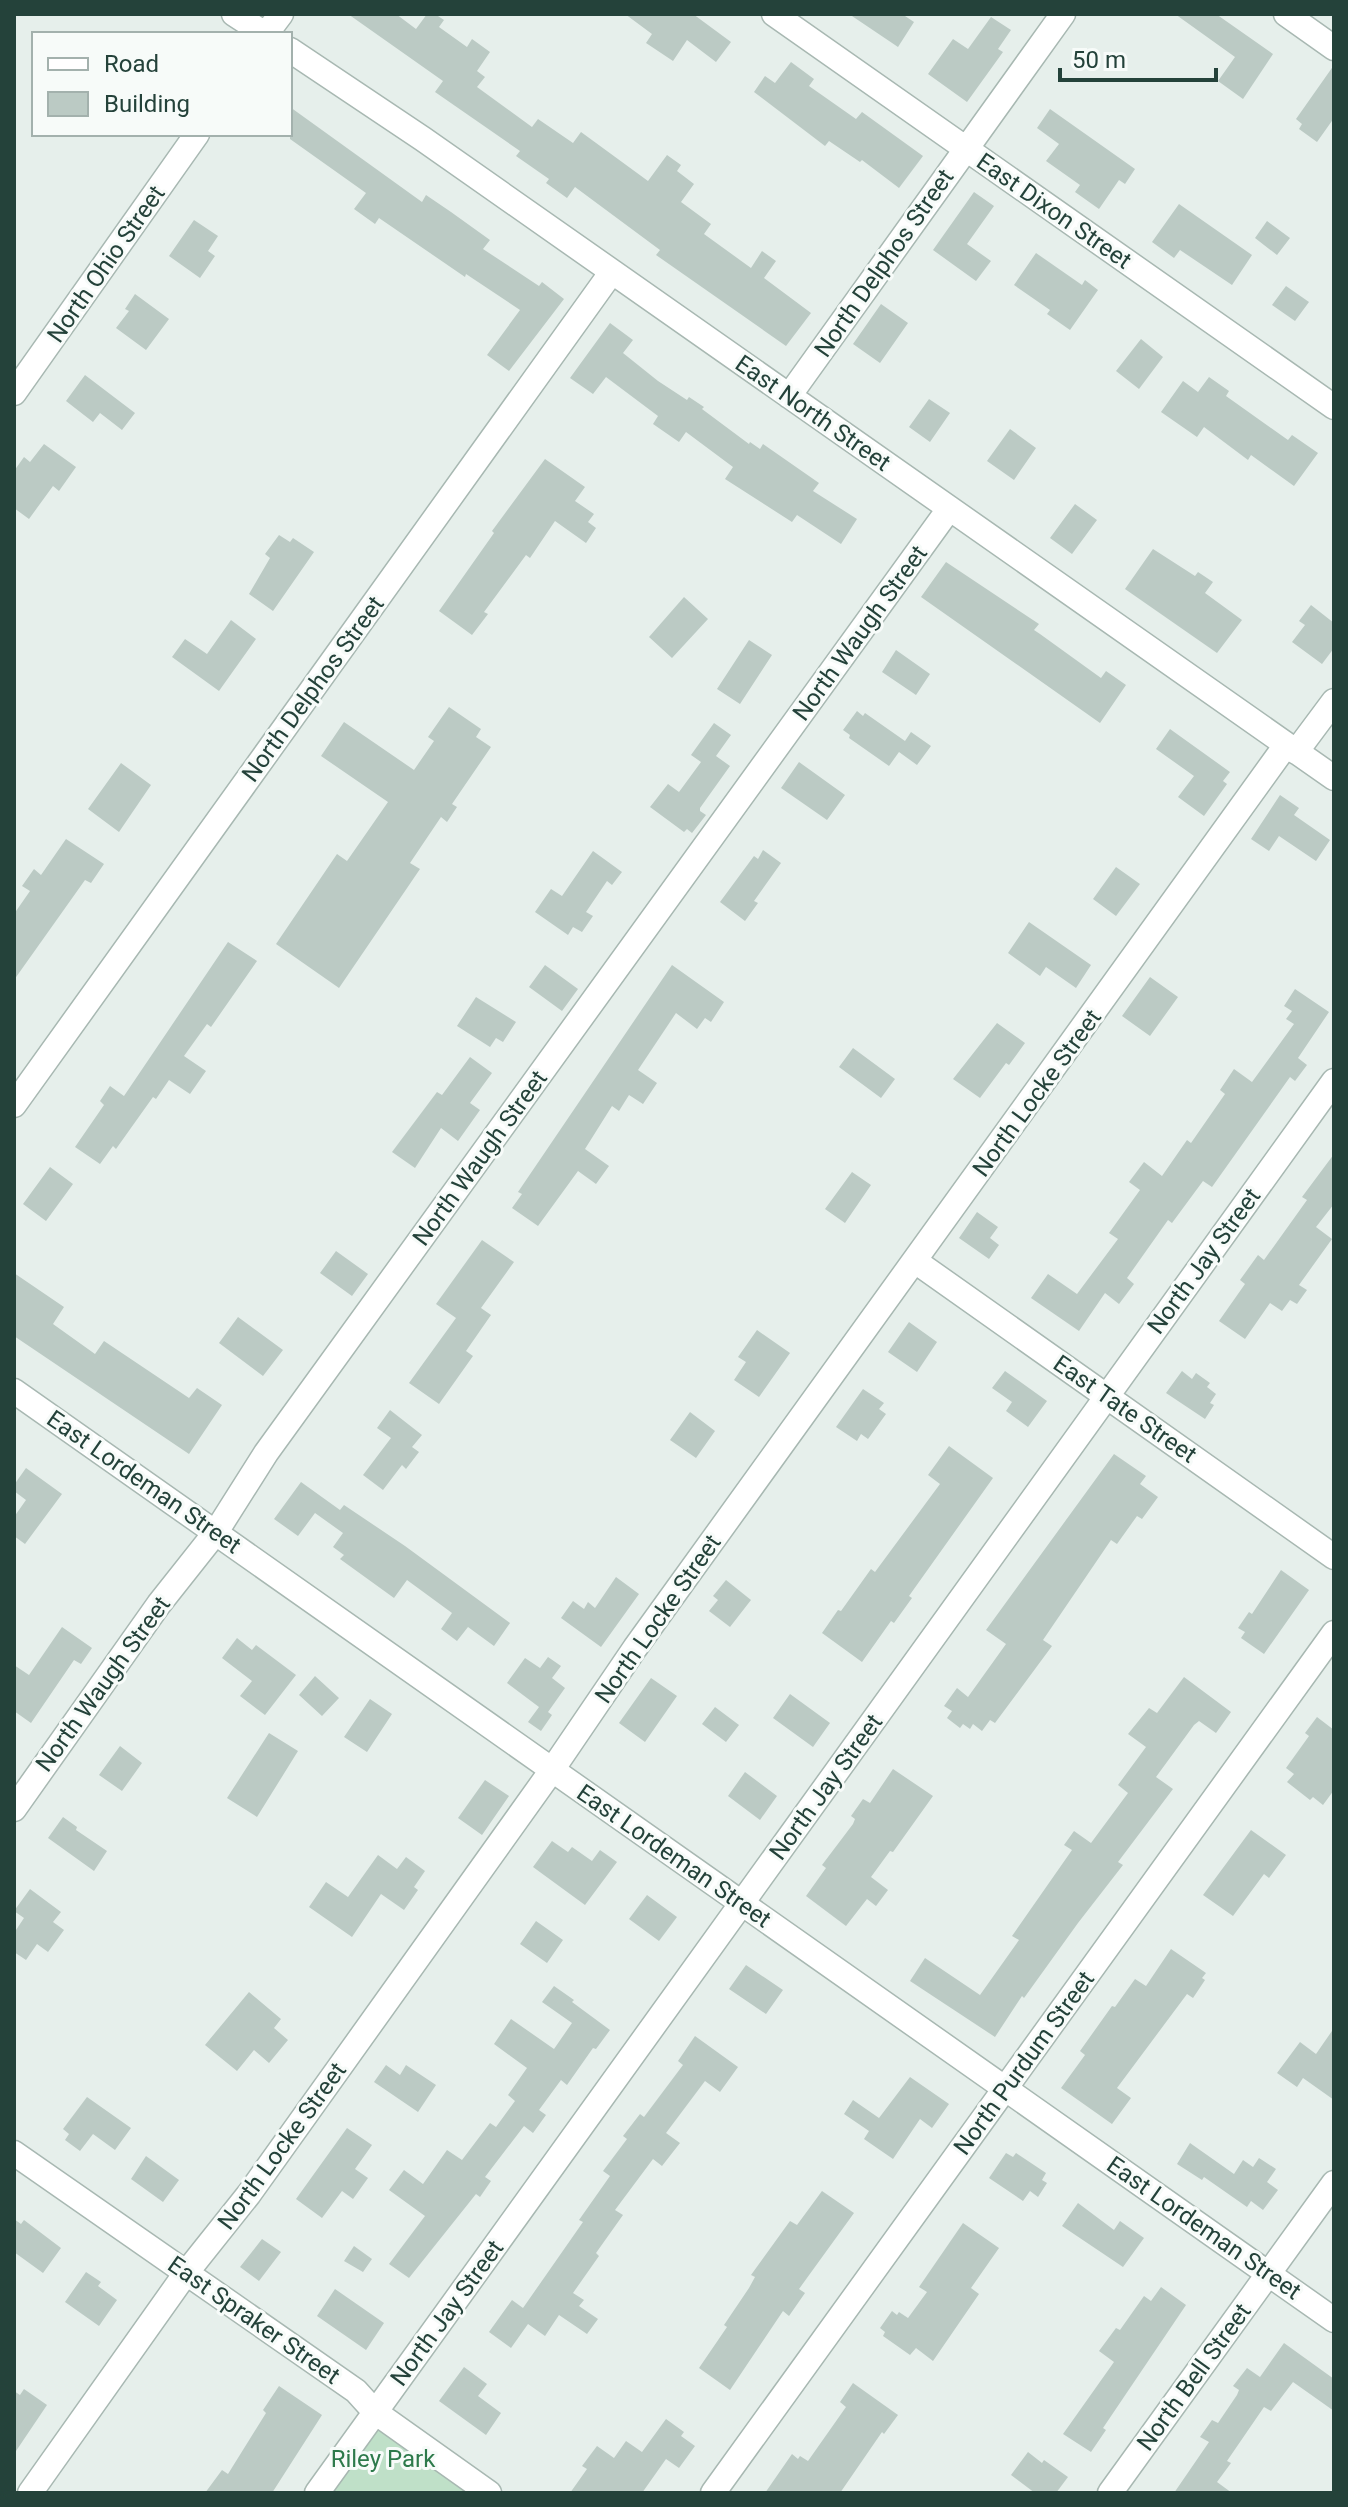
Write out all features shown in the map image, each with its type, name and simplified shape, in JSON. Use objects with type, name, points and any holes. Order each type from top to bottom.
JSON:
[{"type":"street","points":[[234,14],[263,32]]},
{"type":"street","points":[[268,32],[281,14]]},
{"type":"street","name":"East Dixon Street","points":[[774,14],[1334,407]]},
{"type":"street","name":"North Delphos Street","points":[[789,396],[1063,14]]},
{"type":"street","points":[[1286,14],[1334,48]]},
{"type":"street","name":"East North Street","points":[[292,51],[423,139],[1334,778]]},
{"type":"street","name":"North Ohio Street","points":[[14,393],[196,136]]},
{"type":"street","name":"North Delphos Street","points":[[14,1105],[611,273]]},
{"type":"street","name":"North Waugh Street","points":[[14,1809],[159,1604],[216,1532],[266,1453],[902,579],[949,509]]},
{"type":"street","name":"North Locke Street","points":[[30,2493],[186,2273],[249,2194],[552,1770],[635,1648],[915,1261],[1291,748],[1334,701]]},
{"type":"street","name":"North Jay Street","points":[[317,2493],[1334,1081]]},
{"type":"street","name":"East Tate Street","points":[[915,1261],[1334,1557]]},
{"type":"street","name":"East Lordeman Street","points":[[14,1391],[1334,2320]]},
{"type":"street","name":"North Purdum Street","points":[[713,2493],[1334,1633]]},
{"type":"street","name":"East Spraker Street","points":[[14,2153],[356,2391],[375,2412],[489,2493]]},
{"type":"street","name":"North Bell Street","points":[[1110,2493],[1334,2183]]},
{"type":"green space","name":"Riley Park","points":[[375,2412],[490,2493],[317,2493]]},
{"type":"building","points":[[348,14],[396,14],[416,29],[427,14],[435,14],[444,20],[439,27],[467,47],[472,39],[490,52],[477,71],[485,77],[477,87],[532,127],[538,119],[573,143],[581,132],[648,181],[667,155],[681,165],[677,171],[694,184],[681,202],[711,224],[704,234],[751,268],[762,251],[776,261],[764,278],[811,313],[786,346],[656,255],[660,250],[575,187],[567,198],[546,183],[549,179],[516,156],[520,151],[435,92],[443,81]]},
{"type":"building","points":[[625,14],[693,14],[731,42],[716,62],[687,40],[673,61],[646,43],[652,34]]},
{"type":"building","points":[[849,14],[902,14],[914,22],[898,47]]},
{"type":"building","points":[[1175,14],[1216,14],[1273,54],[1243,99],[1218,81],[1235,57]]},
{"type":"building","points":[[991,17],[1011,30],[998,49],[1003,52],[967,102],[928,74],[953,39],[968,49]]},
{"type":"building","points":[[791,62],[814,79],[809,86],[856,119],[862,112],[923,156],[899,188],[862,160],[860,162],[829,141],[825,146],[754,92],[765,76],[775,83]]},
{"type":"building","points":[[1334,65],[1334,118],[1317,142],[1299,129],[1302,124],[1296,119]]},
{"type":"building","points":[[292,108],[422,202],[426,195],[451,212],[490,240],[483,249],[539,286],[542,282],[564,299],[509,371],[487,355],[520,310],[466,274],[465,277],[379,218],[375,224],[354,209],[366,193],[290,139]]},
{"type":"building","points":[[1050,109],[1135,169],[1125,184],[1119,180],[1099,209],[1075,192],[1080,185],[1046,161],[1059,144],[1037,128]]},
{"type":"building","points":[[974,192],[994,206],[967,244],[991,261],[976,281],[933,250]]},
{"type":"building","points":[[1179,204],[1252,255],[1232,285],[1180,250],[1174,258],[1152,242]]},
{"type":"building","points":[[194,220],[218,236],[208,251],[215,256],[200,278],[169,256]]},
{"type":"building","points":[[1267,221],[1290,238],[1277,255],[1255,238]]},
{"type":"building","points":[[1036,253],[1082,285],[1085,280],[1098,290],[1070,330],[1047,314],[1050,310],[1014,285]]},
{"type":"building","points":[[1286,286],[1309,302],[1295,321],[1272,305]]},
{"type":"building","points":[[135,294],[169,319],[146,350],[116,328],[129,311],[125,309]]},
{"type":"building","points":[[881,304],[908,323],[880,363],[853,344]]},
{"type":"building","points":[[610,323],[633,340],[623,353],[658,381],[704,407],[702,409],[749,444],[760,449],[763,444],[819,483],[813,491],[857,519],[841,544],[797,515],[792,522],[725,479],[733,467],[686,432],[679,442],[653,424],[658,416],[606,377],[593,394],[570,378]]},
{"type":"building","points":[[1141,339],[1163,357],[1139,389],[1116,371]]},
{"type":"building","points":[[85,375],[135,413],[122,430],[100,413],[93,422],[66,401]]},
{"type":"building","points":[[1209,377],[1229,391],[1226,396],[1288,440],[1292,435],[1318,453],[1294,486],[1251,455],[1248,460],[1204,427],[1197,437],[1161,412],[1183,381],[1198,392]]},
{"type":"building","points":[[929,399],[950,413],[930,442],[909,427]]},
{"type":"building","points":[[1010,429],[1036,448],[1014,480],[987,461]]},
{"type":"building","points":[[44,444],[76,467],[59,491],[53,486],[29,519],[14,508],[14,471],[24,457],[30,462]]},
{"type":"building","points":[[545,459],[585,487],[575,501],[594,514],[588,522],[596,528],[586,543],[555,521],[530,558],[526,555],[484,612],[488,614],[472,635],[439,611]]},
{"type":"building","points":[[1075,504],[1097,520],[1072,554],[1050,538]]},
{"type":"building","points":[[279,535],[290,542],[293,538],[314,552],[273,611],[249,594],[270,558],[265,554]]},
{"type":"building","points":[[1153,549],[1195,576],[1198,572],[1213,582],[1205,593],[1242,620],[1217,653],[1125,589]]},
{"type":"building","points":[[946,562],[1039,624],[1034,630],[1101,678],[1106,671],[1126,685],[1100,723],[921,597]]},
{"type":"building","points":[[684,597],[708,619],[672,658],[649,637]]},
{"type":"building","points":[[1311,605],[1334,623],[1334,648],[1322,664],[1292,642],[1305,625],[1299,621]]},
{"type":"building","points":[[231,620],[256,639],[219,691],[172,657],[185,639],[207,654]]},
{"type":"building","points":[[749,640],[772,655],[740,704],[717,689]]},
{"type":"building","points":[[896,650],[930,674],[916,695],[882,672]]},
{"type":"building","points":[[449,707],[481,729],[476,737],[491,747],[452,804],[457,807],[447,822],[441,817],[410,863],[420,869],[339,988],[276,944],[337,854],[347,861],[388,802],[321,756],[344,722],[414,770],[434,741],[428,737]]},
{"type":"building","points":[[857,711],[863,716],[865,713],[905,741],[911,732],[931,746],[917,765],[899,752],[889,766],[849,738],[850,735],[843,730]]},
{"type":"building","points":[[714,723],[731,735],[716,756],[730,766],[700,808],[706,815],[692,833],[687,829],[684,832],[650,807],[668,784],[679,792],[701,762],[691,755]]},
{"type":"building","points":[[1170,729],[1230,772],[1223,781],[1227,784],[1204,816],[1178,797],[1194,776],[1156,749]]},
{"type":"building","points":[[799,762],[845,795],[827,820],[781,788]]},
{"type":"building","points":[[121,763],[151,785],[119,832],[88,809]]},
{"type":"building","points":[[1280,795],[1299,808],[1294,815],[1330,840],[1316,861],[1279,836],[1269,851],[1251,839]]},
{"type":"building","points":[[66,839],[104,864],[91,883],[85,880],[14,980],[14,914],[30,891],[22,886],[34,869],[41,875]]},
{"type":"building","points":[[763,850],[781,863],[754,901],[758,903],[745,921],[720,902],[754,856],[758,859]]},
{"type":"building","points":[[593,851],[622,872],[612,885],[607,881],[586,912],[593,916],[582,932],[573,927],[568,935],[535,912],[551,889],[562,896]]},
{"type":"building","points":[[1116,867],[1140,884],[1116,916],[1093,899]]},
{"type":"building","points":[[1029,922],[1091,965],[1076,988],[1046,967],[1040,976],[1008,953]]},
{"type":"building","points":[[228,942],[257,961],[211,1027],[207,1024],[184,1056],[206,1071],[190,1094],[169,1080],[116,1149],[113,1146],[100,1164],[75,1147],[104,1105],[100,1101],[110,1086],[124,1096]]},
{"type":"building","points":[[545,965],[578,989],[562,1011],[529,987]]},
{"type":"building","points":[[672,965],[724,1002],[711,1022],[705,1018],[697,1029],[676,1013],[638,1070],[657,1083],[643,1104],[629,1095],[619,1111],[612,1106],[585,1149],[609,1166],[596,1184],[578,1171],[538,1226],[512,1208],[522,1194],[518,1192]]},
{"type":"building","points":[[1150,977],[1178,997],[1150,1036],[1122,1016]]},
{"type":"building","points":[[1295,989],[1329,1012],[1298,1058],[1307,1065],[1295,1081],[1290,1077],[1212,1187],[1203,1181],[1172,1223],[1168,1220],[1127,1278],[1134,1284],[1119,1304],[1105,1293],[1079,1331],[1031,1298],[1048,1274],[1077,1294],[1118,1239],[1109,1233],[1140,1190],[1129,1182],[1144,1162],[1162,1176],[1187,1140],[1191,1143],[1225,1094],[1220,1090],[1234,1069],[1252,1082],[1294,1024],[1286,1019],[1292,1011],[1284,1006]]},
{"type":"building","points":[[476,997],[516,1022],[503,1042],[496,1038],[490,1047],[457,1026]]},
{"type":"building","points":[[997,1023],[1025,1043],[980,1098],[953,1079]]},
{"type":"building","points":[[853,1048],[895,1079],[881,1098],[839,1067]]},
{"type":"building","points":[[470,1057],[492,1073],[470,1103],[480,1110],[458,1141],[441,1128],[415,1168],[392,1152],[437,1092],[442,1095]]},
{"type":"building","points":[[1334,1154],[1334,1204],[1316,1227],[1332,1239],[1299,1285],[1307,1290],[1297,1304],[1290,1300],[1282,1311],[1270,1303],[1245,1339],[1219,1321],[1245,1284],[1240,1280],[1258,1255],[1264,1260],[1307,1200],[1302,1197]]},
{"type":"building","points":[[50,1167],[73,1184],[46,1221],[23,1204]]},
{"type":"building","points":[[852,1172],[871,1185],[845,1223],[825,1209]]},
{"type":"building","points":[[977,1212],[998,1227],[990,1238],[999,1245],[989,1259],[959,1238]]},
{"type":"building","points":[[482,1240],[514,1262],[481,1308],[491,1315],[466,1351],[473,1356],[439,1404],[409,1383],[456,1318],[436,1304]]},
{"type":"building","points":[[336,1251],[368,1274],[352,1296],[320,1273]]},
{"type":"building","points":[[14,1273],[64,1307],[53,1324],[95,1354],[104,1341],[189,1398],[197,1388],[222,1405],[189,1454],[14,1336]]},
{"type":"building","points":[[238,1317],[283,1350],[263,1376],[219,1343]]},
{"type":"building","points":[[909,1322],[937,1342],[917,1372],[888,1352]]},
{"type":"building","points":[[757,1330],[790,1353],[759,1397],[734,1380],[746,1362],[738,1357]]},
{"type":"building","points":[[1005,1371],[1047,1401],[1028,1427],[1006,1411],[1012,1402],[992,1388]]},
{"type":"building","points":[[1182,1371],[1192,1379],[1196,1373],[1210,1383],[1207,1387],[1216,1394],[1210,1403],[1214,1405],[1205,1419],[1166,1393]]},
{"type":"building","points":[[863,1389],[884,1403],[879,1409],[886,1414],[868,1439],[861,1434],[857,1441],[836,1427]]},
{"type":"building","points":[[390,1410],[422,1435],[412,1447],[419,1452],[406,1469],[402,1465],[383,1490],[363,1475],[391,1438],[377,1428]]},
{"type":"building","points":[[690,1412],[715,1431],[696,1458],[670,1440]]},
{"type":"building","points":[[949,1446],[993,1478],[909,1596],[912,1598],[862,1662],[822,1633],[871,1569],[875,1572],[940,1484],[928,1475]]},
{"type":"building","points":[[1114,1454],[1146,1476],[1140,1484],[1158,1497],[1142,1519],[1137,1516],[1117,1544],[1111,1540],[1043,1640],[1052,1646],[995,1723],[990,1720],[982,1731],[973,1724],[970,1729],[963,1724],[960,1728],[947,1718],[952,1711],[944,1706],[957,1688],[968,1697],[1006,1644],[986,1630]]},
{"type":"building","points":[[26,1468],[62,1494],[25,1544],[14,1536],[14,1517],[26,1500],[14,1491],[14,1485]]},
{"type":"building","points":[[301,1482],[340,1510],[344,1505],[405,1546],[510,1623],[494,1646],[468,1627],[457,1641],[441,1629],[452,1613],[407,1580],[394,1598],[340,1559],[344,1555],[333,1547],[343,1533],[315,1513],[298,1536],[274,1519]]},
{"type":"building","points":[[1281,1570],[1309,1590],[1264,1654],[1241,1638],[1245,1632],[1238,1628],[1249,1612],[1252,1614]]},
{"type":"building","points":[[616,1577],[639,1594],[601,1647],[561,1618],[573,1601],[584,1609],[588,1602],[595,1608]]},
{"type":"building","points":[[726,1580],[751,1600],[730,1627],[709,1611],[718,1600],[713,1596]]},
{"type":"building","points":[[62,1627],[92,1648],[81,1664],[74,1660],[31,1723],[14,1711],[14,1665],[29,1675]]},
{"type":"building","points":[[237,1638],[252,1650],[256,1645],[296,1675],[265,1715],[240,1696],[252,1681],[222,1658]]},
{"type":"building","points":[[548,1657],[561,1666],[552,1678],[565,1688],[548,1712],[552,1715],[541,1731],[528,1722],[539,1707],[507,1683],[525,1658],[540,1668]]},
{"type":"building","points":[[315,1676],[339,1698],[322,1716],[299,1695]]},
{"type":"building","points":[[1184,1677],[1231,1712],[1216,1733],[1199,1721],[1194,1725],[1156,1777],[1173,1789],[1118,1862],[1123,1865],[1024,1998],[1022,1996],[995,2037],[910,1981],[925,1958],[980,1995],[1019,1940],[1012,1936],[1072,1850],[1064,1845],[1074,1831],[1091,1843],[1128,1793],[1118,1785],[1146,1747],[1128,1734],[1149,1708],[1157,1713]]},
{"type":"building","points":[[651,1678],[677,1696],[645,1742],[619,1723]]},
{"type":"building","points":[[790,1694],[830,1723],[813,1747],[773,1718]]},
{"type":"building","points":[[370,1699],[392,1714],[367,1752],[344,1737]]},
{"type":"building","points":[[715,1707],[739,1725],[726,1742],[702,1724]]},
{"type":"building","points":[[1317,1717],[1334,1730],[1334,1790],[1323,1805],[1313,1797],[1310,1800],[1287,1782],[1294,1774],[1286,1768],[1309,1736],[1305,1733]]},
{"type":"building","points":[[269,1733],[298,1751],[257,1817],[227,1798]]},
{"type":"building","points":[[120,1746],[142,1763],[122,1791],[99,1775]]},
{"type":"building","points":[[893,1769],[933,1796],[871,1877],[888,1890],[876,1906],[867,1899],[846,1926],[806,1896],[826,1868],[822,1865],[853,1824],[855,1819],[851,1816],[863,1799],[870,1803]]},
{"type":"building","points":[[745,1772],[777,1796],[760,1820],[728,1796]]},
{"type":"building","points":[[485,1780],[509,1796],[482,1835],[458,1818]]},
{"type":"building","points":[[63,1817],[107,1851],[94,1871],[48,1838]]},
{"type":"building","points":[[1251,1830],[1286,1855],[1269,1878],[1264,1874],[1233,1916],[1203,1895]]},
{"type":"building","points":[[552,1841],[568,1852],[572,1847],[592,1861],[600,1850],[617,1862],[585,1905],[533,1867]]},
{"type":"building","points":[[378,1855],[397,1869],[406,1857],[425,1871],[414,1887],[418,1890],[404,1910],[381,1894],[352,1937],[309,1907],[326,1882],[348,1897]]},
{"type":"building","points":[[30,1889],[61,1912],[53,1922],[64,1930],[48,1952],[37,1944],[26,1960],[14,1952],[14,1933],[24,1918],[14,1911]]},
{"type":"building","points":[[647,1895],[677,1917],[659,1941],[629,1919]]},
{"type":"building","points":[[536,1921],[563,1940],[547,1963],[520,1944]]},
{"type":"building","points":[[1171,1949],[1206,1973],[1202,1978],[1205,1980],[1193,1998],[1187,1994],[1117,2088],[1131,2098],[1112,2124],[1061,2088],[1085,2055],[1080,2051],[1112,2006],[1115,2007],[1135,1979],[1146,1986]]},
{"type":"building","points":[[746,1965],[783,1990],[766,2014],[729,1989]]},
{"type":"building","points":[[554,1986],[610,2030],[567,2085],[561,2080],[539,2110],[546,2115],[533,2133],[524,2126],[485,2177],[491,2181],[480,2197],[476,2194],[409,2278],[389,2264],[425,2216],[389,2190],[404,2170],[423,2184],[447,2150],[462,2160],[490,2123],[496,2127],[515,2101],[508,2095],[527,2068],[494,2044],[511,2019],[554,2049],[572,2023],[542,2002]]},
{"type":"building","points":[[249,1992],[281,2019],[274,2028],[288,2040],[269,2063],[254,2050],[237,2071],[205,2045]]},
{"type":"building","points":[[1334,2028],[1334,2100],[1303,2078],[1297,2087],[1277,2073],[1300,2042],[1316,2054]]},
{"type":"building","points":[[695,2036],[738,2067],[720,2092],[705,2081],[666,2133],[680,2143],[662,2166],[653,2159],[615,2210],[623,2215],[573,2293],[584,2300],[579,2306],[598,2319],[587,2334],[559,2315],[545,2336],[528,2324],[511,2348],[489,2332],[512,2300],[523,2308],[583,2222],[579,2220],[610,2176],[603,2171],[627,2139],[623,2136],[640,2114],[644,2117],[683,2065],[678,2061]]},
{"type":"building","points":[[386,2065],[400,2075],[406,2065],[436,2085],[418,2112],[374,2082]]},
{"type":"building","points":[[910,2077],[949,2104],[932,2128],[920,2119],[893,2159],[864,2139],[869,2131],[844,2114],[853,2100],[879,2118]]},
{"type":"building","points":[[87,2097],[131,2128],[115,2150],[93,2134],[80,2151],[65,2140],[69,2134],[63,2129]]},
{"type":"building","points":[[347,2128],[372,2145],[355,2169],[368,2178],[353,2199],[342,2191],[322,2218],[296,2199]]},
{"type":"building","points":[[1190,2143],[1234,2174],[1243,2160],[1253,2167],[1259,2158],[1276,2169],[1267,2182],[1278,2190],[1263,2210],[1251,2201],[1247,2207],[1204,2177],[1202,2180],[1177,2164]]},
{"type":"building","points":[[1006,2153],[1013,2157],[1016,2153],[1046,2173],[1042,2180],[1047,2183],[1038,2197],[1030,2191],[1023,2201],[989,2178]]},
{"type":"building","points":[[146,2156],[179,2180],[163,2202],[131,2179]]},
{"type":"building","points":[[822,2191],[854,2213],[799,2289],[805,2293],[789,2316],[783,2311],[730,2390],[699,2368],[749,2288],[755,2277],[751,2275],[790,2221],[797,2225]]},
{"type":"building","points":[[1078,2203],[1114,2230],[1120,2221],[1144,2238],[1123,2267],[1062,2226]]},
{"type":"building","points":[[14,2219],[21,2224],[24,2220],[61,2248],[43,2273],[14,2252]]},
{"type":"building","points":[[963,2223],[999,2248],[971,2288],[979,2294],[933,2361],[916,2348],[910,2355],[883,2336],[885,2332],[880,2328],[892,2311],[908,2318],[927,2292],[919,2287]]},
{"type":"building","points":[[262,2239],[281,2252],[259,2281],[240,2267]]},
{"type":"building","points":[[354,2246],[372,2259],[363,2272],[344,2261]]},
{"type":"building","points":[[86,2272],[101,2282],[98,2286],[117,2300],[99,2326],[65,2302]]},
{"type":"building","points":[[1161,2287],[1186,2305],[1103,2428],[1106,2430],[1091,2452],[1063,2434],[1114,2362],[1099,2351],[1116,2328],[1120,2330],[1144,2296],[1151,2301]]},
{"type":"building","points":[[335,2289],[384,2323],[366,2350],[317,2316]]},
{"type":"building","points":[[1284,2343],[1334,2379],[1334,2411],[1293,2382],[1271,2411],[1264,2407],[1227,2461],[1231,2463],[1217,2482],[1232,2493],[1174,2493],[1209,2442],[1200,2437],[1212,2420],[1218,2423],[1237,2395],[1239,2390],[1233,2386],[1247,2368],[1260,2377]]},
{"type":"building","points":[[464,2367],[487,2384],[478,2396],[501,2413],[486,2435],[439,2401]]},
{"type":"building","points":[[853,2383],[898,2415],[884,2434],[882,2432],[840,2493],[765,2493],[792,2454],[808,2461],[846,2407],[840,2402]]},
{"type":"building","points":[[279,2386],[322,2415],[272,2493],[205,2493],[222,2470],[228,2474]]},
{"type":"building","points":[[24,2389],[47,2405],[14,2454],[14,2391],[20,2395]]},
{"type":"building","points":[[666,2419],[684,2432],[681,2436],[695,2446],[679,2468],[666,2459],[642,2493],[570,2493],[587,2469],[582,2466],[597,2446],[614,2458],[626,2441],[642,2452]]},
{"type":"building","points":[[1028,2452],[1068,2477],[1056,2493],[1035,2493],[1011,2475]]}]
